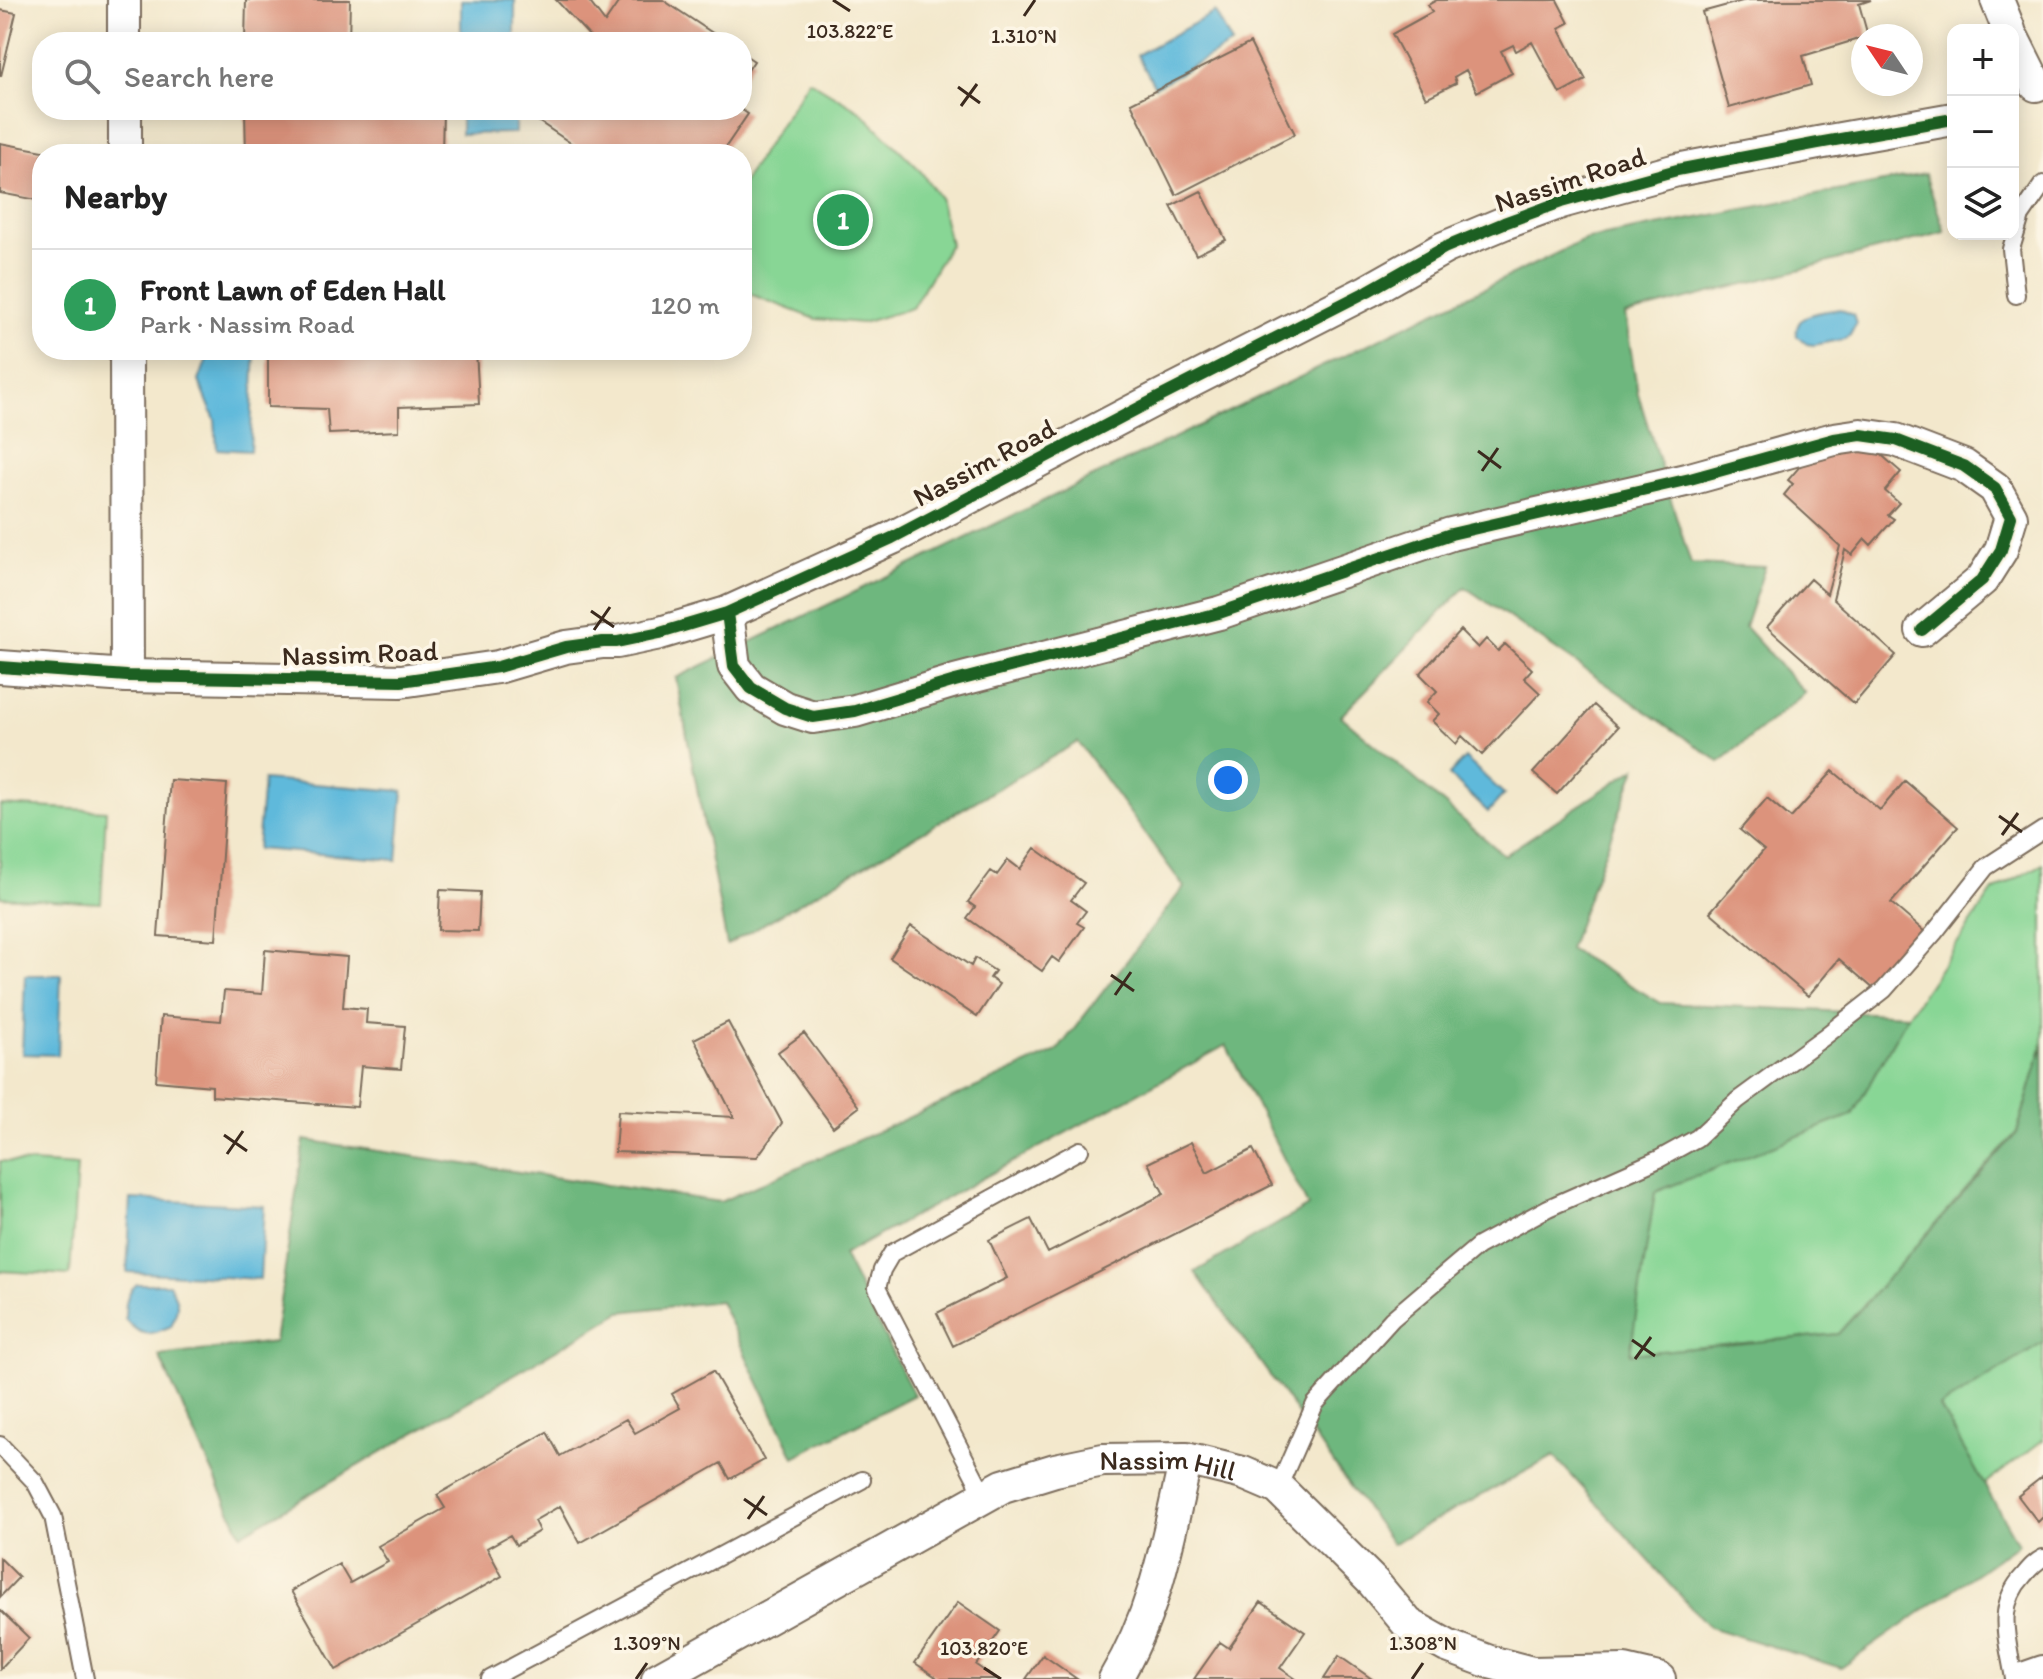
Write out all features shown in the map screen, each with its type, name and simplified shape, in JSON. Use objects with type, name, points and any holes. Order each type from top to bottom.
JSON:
[{"type":"street","points":[[124,0],[124,32]]},
{"type":"street","points":[[1997,0],[2007,24]]},
{"type":"street","points":[[2019,54],[2034,90]]},
{"type":"street","points":[[125,120],[125,144]]},
{"type":"street","name":"Nassim Road","points":[[0,667],[127,676],[401,681],[498,667],[566,647],[617,642],[660,633],[727,613],[892,538],[1368,291],[1444,248],[1504,223],[1561,202],[1677,170],[1947,120]]},
{"type":"street","points":[[126,360],[127,676]]},
{"type":"street","points":[[727,613],[734,666],[751,688],[785,708],[813,717],[855,711],[955,681],[1219,613],[1451,534],[1690,479],[1834,439],[1861,435],[1896,440],[1964,466],[1995,488],[2011,517],[2001,550],[1982,580],[1922,630]]},
{"type":"street","points":[[1115,1679],[1132,1651],[1152,1601],[1186,1459]]},
{"type":"street","name":"Nassim Hill","points":[[658,1679],[1003,1486],[1055,1470],[1103,1460],[1186,1459],[1243,1473],[1278,1488],[1373,1582],[1408,1624],[1447,1646],[1532,1673],[1625,1671],[1659,1679]]},
{"type":"street","points":[[2023,1679],[2043,1672]]},
{"type":"lane","points":[[2016,295],[2011,249],[2021,216],[2043,184]]},
{"type":"lane","points":[[1278,1488],[1315,1404],[1392,1319],[1478,1246],[1548,1208],[1659,1159],[1697,1138],[1738,1100],[1884,990],[1986,867],[2043,830]]},
{"type":"lane","points":[[985,1497],[877,1288],[882,1270],[892,1253],[1080,1150]]},
{"type":"lane","points":[[0,1445],[35,1482],[53,1516],[85,1679]]},
{"type":"lane","points":[[490,1679],[862,1480]]},
{"type":"lane","points":[[2014,1679],[2005,1615],[2007,1599],[2015,1585],[2043,1558]]},
{"type":"green space","points":[[809,80],[860,111],[919,169],[939,197],[950,244],[912,308],[862,323],[816,319],[752,295],[752,168]]},
{"type":"green space","points":[[1925,174],[1945,232],[1625,315],[1638,394],[1691,564],[1765,567],[1745,627],[1805,693],[1720,762],[1465,587],[1341,716],[1504,855],[1636,768],[1569,949],[1661,1003],[1908,1015],[1852,1115],[1655,1192],[1630,1354],[1838,1334],[2017,1133],[2043,1044],[2043,1343],[1940,1407],[2018,1544],[1841,1668],[1709,1627],[1554,1456],[1392,1544],[1195,1272],[1308,1206],[1226,1045],[843,1255],[914,1395],[794,1457],[720,1301],[621,1312],[241,1534],[159,1356],[274,1342],[304,1140],[720,1202],[1057,1051],[1184,887],[1078,742],[727,945],[676,678],[1584,240]]},
{"type":"green space","points":[[0,805],[106,811],[101,903],[0,897]]},
{"type":"green space","points":[[2043,864],[2043,1044],[2017,1132],[1838,1334],[1629,1354],[1655,1192],[1852,1115],[1908,1015],[1993,891]]},
{"type":"green space","points":[[0,1161],[77,1166],[70,1275],[0,1271]]},
{"type":"green space","points":[[2043,1343],[2043,1440],[1984,1485],[1939,1407]]},
{"type":"water","points":[[461,0],[515,0],[515,32],[461,32]]},
{"type":"water","points":[[1215,12],[1232,44],[1155,87],[1137,55]]},
{"type":"water","points":[[461,120],[515,120],[515,133],[461,134]]},
{"type":"water","points":[[1840,309],[1853,315],[1856,324],[1845,339],[1814,345],[1797,336],[1797,328],[1804,318]]},
{"type":"water","points":[[206,360],[255,360],[250,451],[217,449],[215,420],[199,381]]},
{"type":"water","points":[[1465,758],[1504,794],[1488,812],[1449,775]]},
{"type":"water","points":[[263,780],[403,791],[397,860],[257,849]]},
{"type":"water","points":[[25,975],[61,975],[58,1055],[22,1054]]},
{"type":"water","points":[[131,1199],[264,1206],[260,1279],[127,1272]]},
{"type":"water","points":[[137,1284],[169,1284],[177,1305],[171,1326],[146,1333],[136,1330],[125,1319],[127,1299]]},
{"type":"building","points":[[246,0],[350,0],[349,32],[245,32]]},
{"type":"building","points":[[556,0],[588,0],[605,22],[620,0],[663,0],[711,32],[586,32]]},
{"type":"building","points":[[1437,0],[1557,0],[1569,23],[1559,28],[1586,80],[1560,94],[1532,42],[1516,51],[1513,45],[1501,51],[1512,73],[1477,92],[1466,70],[1454,77],[1456,83],[1426,98],[1392,34],[1432,12],[1428,5]]},
{"type":"building","points":[[1746,0],[1871,0],[1859,4],[1865,24],[1851,24],[1851,41],[1803,56],[1811,85],[1729,108],[1702,12]]},
{"type":"building","points":[[0,10],[16,13],[1,76],[0,76]]},
{"type":"building","points":[[1250,43],[1295,134],[1176,195],[1131,103]]},
{"type":"building","points":[[245,120],[443,120],[442,144],[246,144]]},
{"type":"building","points":[[744,120],[728,144],[572,144],[538,121]]},
{"type":"building","points":[[0,143],[32,149],[32,199],[0,193]]},
{"type":"building","points":[[1201,191],[1226,240],[1196,255],[1171,206]]},
{"type":"building","points":[[268,360],[477,360],[479,404],[399,407],[399,431],[329,434],[327,409],[268,407]]},
{"type":"building","points":[[1862,438],[1901,472],[1885,491],[1899,503],[1888,515],[1894,519],[1871,545],[1865,539],[1852,555],[1845,550],[1833,599],[1896,655],[1854,704],[1767,627],[1810,579],[1827,594],[1840,546],[1784,495],[1793,484],[1788,480],[1814,450],[1832,442],[1847,454]]},
{"type":"building","points":[[1460,630],[1478,648],[1486,639],[1498,651],[1505,644],[1532,669],[1524,678],[1540,693],[1482,755],[1462,736],[1456,744],[1432,721],[1439,714],[1427,702],[1437,691],[1420,674]]},
{"type":"building","points":[[1594,705],[1618,727],[1557,794],[1533,773]]},
{"type":"building","points":[[1833,771],[1880,810],[1905,781],[1958,827],[1891,903],[1925,932],[1875,990],[1839,959],[1808,996],[1710,912],[1764,850],[1740,830],[1767,798],[1791,818]]},
{"type":"building","points":[[170,780],[227,784],[216,940],[158,936]]},
{"type":"building","points":[[1035,848],[1084,883],[1071,900],[1086,911],[1077,923],[1084,927],[1059,962],[1052,957],[1042,971],[967,918],[975,907],[968,902],[991,871],[997,875],[1008,860],[1020,869]]},
{"type":"building","points":[[440,890],[480,892],[478,931],[438,930]]},
{"type":"building","points":[[911,926],[971,966],[975,958],[995,971],[990,978],[999,984],[977,1017],[890,958]]},
{"type":"building","points":[[265,950],[347,957],[343,1007],[367,1009],[366,1023],[405,1026],[401,1069],[361,1066],[357,1107],[212,1096],[212,1086],[156,1081],[161,1016],[221,1021],[224,991],[262,994]]},
{"type":"building","points":[[728,1022],[782,1123],[757,1157],[615,1152],[618,1111],[734,1117],[694,1039]]},
{"type":"building","points":[[804,1033],[859,1107],[833,1127],[778,1052]]},
{"type":"building","points":[[1191,1142],[1207,1173],[1253,1149],[1272,1185],[953,1346],[937,1313],[1007,1278],[989,1240],[1031,1219],[1048,1253],[1164,1194],[1148,1163]]},
{"type":"building","points":[[713,1371],[764,1460],[730,1479],[721,1463],[580,1543],[560,1506],[534,1521],[539,1531],[516,1545],[510,1535],[487,1548],[502,1576],[336,1670],[291,1591],[339,1564],[350,1583],[388,1562],[378,1546],[445,1508],[437,1495],[547,1432],[560,1456],[626,1419],[635,1433],[680,1408],[672,1394]]},
{"type":"building","points":[[2043,1476],[2043,1517],[2038,1522],[2018,1496]]},
{"type":"building","points":[[0,1558],[19,1577],[0,1597]]},
{"type":"building","points":[[958,1602],[1000,1631],[976,1665],[996,1679],[934,1679],[936,1677],[915,1663]]},
{"type":"building","points":[[1261,1602],[1305,1632],[1280,1668],[1296,1679],[1194,1679],[1220,1642],[1229,1648]]},
{"type":"building","points":[[0,1610],[29,1638],[0,1669]]},
{"type":"building","points":[[1043,1655],[1077,1679],[1026,1679]]},
{"type":"building","points":[[1339,1656],[1372,1679],[1324,1679]]},
{"type":"cycle path","points":[[0,667],[127,676],[401,681],[498,667],[566,647],[617,642],[660,633],[727,613],[892,538],[1368,291],[1444,248],[1504,223],[1561,202],[1677,170],[1947,120]]},
{"type":"cycle path","points":[[727,613],[734,666],[751,688],[785,708],[813,717],[855,711],[955,681],[1219,613],[1451,534],[1690,479],[1834,439],[1861,435],[1896,440],[1964,466],[1995,488],[2011,517],[2001,550],[1982,580],[1922,630]]},
{"type":"place","name":"Front Lawn of Eden Hall","points":[[843,220]]}]
